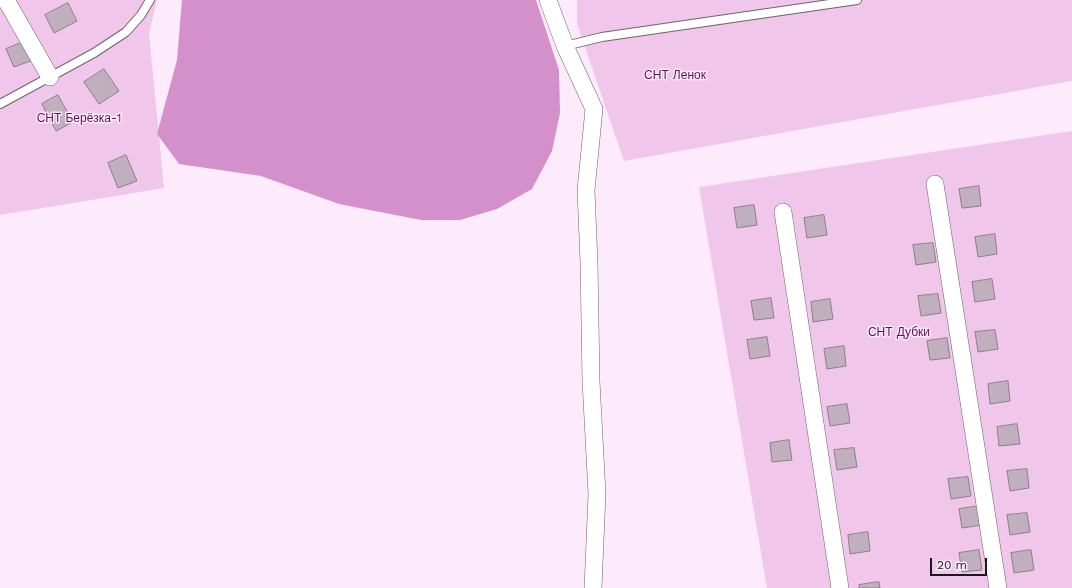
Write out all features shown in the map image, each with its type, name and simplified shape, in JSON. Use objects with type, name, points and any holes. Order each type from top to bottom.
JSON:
[{"type":"street","points":[[6,0],[50,77]]},
{"type":"street","points":[[548,0],[565,46],[594,109],[586,190],[591,381],[597,494],[593,588]]},
{"type":"street","points":[[935,184],[998,588]]},
{"type":"street","points":[[783,212],[840,588]]},
{"type":"lane","points":[[0,104],[94,53],[126,32],[141,16],[150,0]]},
{"type":"lane","points":[[565,46],[602,36],[857,0]]},
{"type":"green space","name":"СНТ Берёзка-1","points":[[0,0],[157,0],[149,33],[164,188],[0,215]]},
{"type":"green space","name":"СНТ Ленок","points":[[577,0],[1072,0],[1072,81],[624,161],[577,24]]},
{"type":"green space","name":"СНТ Дубки","points":[[1072,131],[1072,588],[767,588],[699,187]]},
{"type":"shaded area","points":[[182,0],[536,0],[559,70],[560,113],[552,151],[532,189],[497,209],[460,220],[421,220],[339,204],[261,176],[179,164],[157,134],[177,60]]},
{"type":"building","points":[[68,3],[77,21],[54,33],[45,15]]},
{"type":"building","points":[[28,40],[36,59],[14,67],[6,49]]},
{"type":"building","points":[[104,69],[119,91],[99,104],[84,82]]},
{"type":"building","points":[[58,95],[73,122],[56,131],[42,104]]},
{"type":"building","points":[[126,155],[137,181],[118,188],[108,163]]},
{"type":"building","points":[[979,186],[981,206],[962,208],[959,189]]},
{"type":"building","points":[[754,205],[757,225],[737,228],[734,208]]},
{"type":"building","points":[[824,215],[827,235],[807,238],[804,218]]},
{"type":"building","points":[[995,234],[997,254],[978,257],[975,237]]},
{"type":"building","points":[[933,243],[936,262],[916,265],[913,245]]},
{"type":"building","points":[[992,279],[995,299],[975,302],[972,282]]},
{"type":"building","points":[[938,294],[941,313],[921,316],[918,296]]},
{"type":"building","points":[[771,298],[774,318],[754,320],[751,301]]},
{"type":"building","points":[[830,299],[833,319],[813,322],[811,302]]},
{"type":"building","points":[[995,330],[998,349],[978,352],[975,332]]},
{"type":"building","points":[[767,337],[770,356],[750,359],[747,340]]},
{"type":"building","points":[[947,338],[950,358],[930,360],[927,341]]},
{"type":"building","points":[[844,346],[846,366],[827,369],[824,349]]},
{"type":"building","points":[[1008,381],[1010,401],[990,404],[988,384]]},
{"type":"building","points":[[847,404],[850,423],[830,426],[827,407]]},
{"type":"building","points":[[1017,424],[1020,444],[999,446],[997,427]]},
{"type":"building","points":[[789,440],[792,460],[772,462],[770,443]]},
{"type":"building","points":[[854,448],[857,467],[837,470],[834,450]]},
{"type":"building","points":[[1027,469],[1029,488],[1010,491],[1007,471]]},
{"type":"building","points":[[968,477],[971,496],[951,499],[948,479]]},
{"type":"building","points":[[979,506],[982,525],[962,528],[959,509]]},
{"type":"building","points":[[1027,513],[1030,532],[1010,535],[1007,515]]},
{"type":"building","points":[[868,532],[870,551],[850,554],[848,535]]},
{"type":"building","points":[[979,550],[982,570],[962,572],[959,553]]},
{"type":"building","points":[[1031,550],[1034,570],[1014,573],[1011,553]]},
{"type":"building","points":[[879,582],[880,588],[859,588],[859,585]]}]
